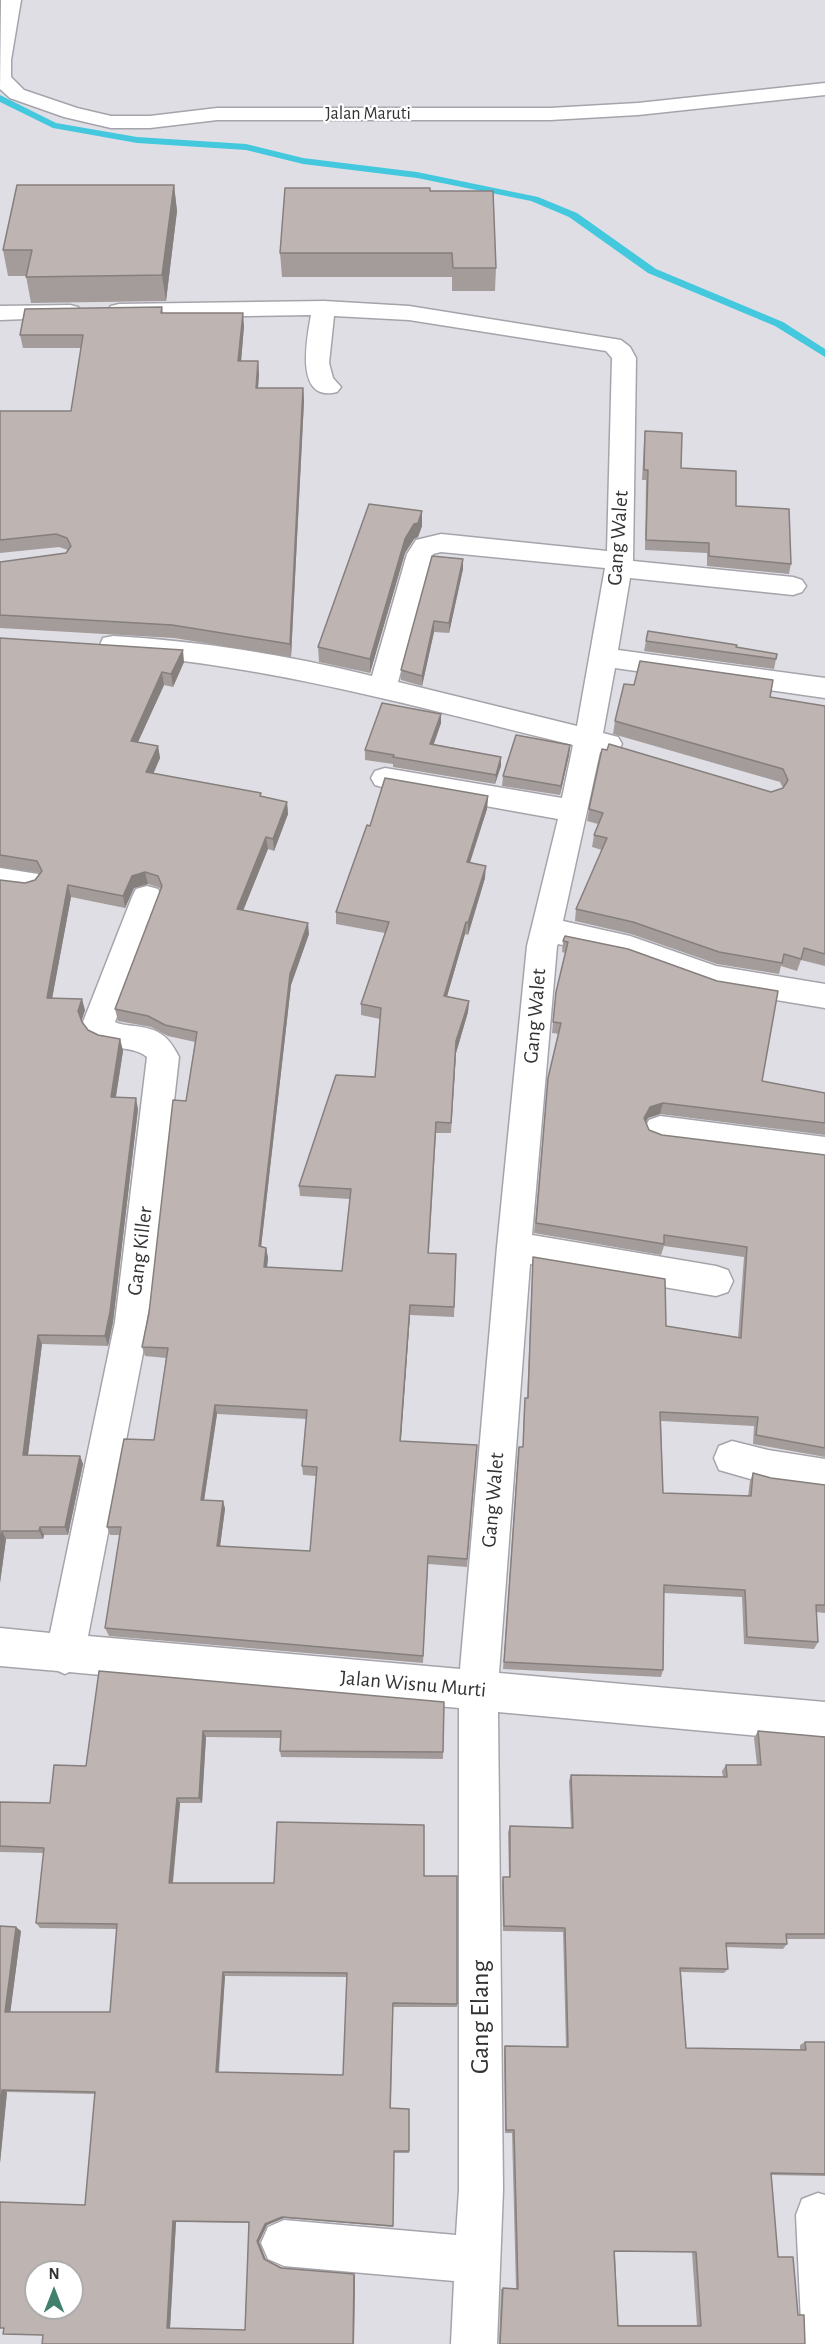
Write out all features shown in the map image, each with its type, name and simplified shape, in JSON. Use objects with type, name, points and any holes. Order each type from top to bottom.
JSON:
[{"type":"street","name":"Jalan Maruti","points":[[11,0],[1,60],[1,79],[17,94],[71,113],[111,122],[150,122],[217,114],[550,114],[638,109],[825,89]]},
{"type":"street","points":[[0,313],[324,309],[317,366],[320,378],[329,387]]},
{"type":"street","name":"Gang Walet","points":[[324,309],[409,313],[613,345],[619,349],[624,358],[619,565],[574,811],[542,946],[514,1247],[478,1690]]},
{"type":"street","points":[[383,687],[420,554],[425,546],[441,543],[793,586]]},
{"type":"street","points":[[93,644],[174,649],[383,687],[588,738],[633,752]]},
{"type":"street","points":[[604,657],[825,688]]},
{"type":"street","points":[[385,778],[574,811]]},
{"type":"street","name":"Gang Killer","points":[[65,1654],[132,1322],[163,1057],[161,1048],[156,1044],[147,1040],[110,1035],[100,1028],[99,1022],[147,897]]},
{"type":"street","points":[[545,929],[630,948],[715,978],[825,996]]},
{"type":"street","points":[[660,1130],[825,1151]]},
{"type":"street","points":[[514,1247],[716,1281]]},
{"type":"street","points":[[732,1458],[768,1467],[825,1476]]},
{"type":"street","name":"Jalan Wisnu Murti","points":[[0,1647],[825,1722]]},
{"type":"street","name":"Gang Elang","points":[[474,2344],[482,2190],[478,1690]]},
{"type":"street","points":[[819,2215],[825,2344]]},
{"type":"street","points":[[285,2243],[479,2260]]},
{"type":"building","points":[[17,185],[174,185],[162,275],[26,277],[32,250],[3,250]]},
{"type":"building","points":[[285,188],[430,188],[430,191],[493,191],[496,268],[453,268],[452,253],[280,253]]},
{"type":"building","points":[[162,307],[161,313],[243,313],[238,361],[258,361],[256,388],[303,388],[290,644],[172,625],[0,615],[0,562],[66,553],[71,546],[67,538],[56,534],[0,540],[0,411],[71,411],[83,335],[20,335],[25,309]]},
{"type":"building","points":[[645,431],[682,433],[681,468],[736,471],[736,506],[789,509],[791,564],[709,556],[709,543],[646,540],[648,470],[644,470]]},
{"type":"building","points":[[369,504],[422,511],[418,523],[414,524],[405,539],[370,659],[318,647]]},
{"type":"building","points":[[432,556],[463,559],[449,623],[434,621],[422,676],[401,670]]},
{"type":"building","points":[[648,631],[737,645],[736,647],[777,654],[776,659],[646,641]]},
{"type":"building","points":[[0,638],[183,650],[171,674],[162,672],[131,741],[158,746],[146,772],[261,793],[260,796],[287,802],[273,839],[266,837],[237,909],[308,923],[290,974],[259,1246],[266,1248],[264,1267],[342,1271],[351,1189],[299,1186],[336,1075],[375,1077],[381,1008],[361,1004],[389,922],[336,912],[367,825],[370,826],[385,778],[488,796],[467,862],[486,866],[468,923],[466,922],[444,996],[469,1001],[456,1041],[451,1123],[436,1122],[428,1253],[456,1254],[454,1307],[410,1305],[400,1441],[477,1445],[467,1559],[428,1556],[423,1656],[105,1628],[121,1527],[107,1527],[124,1439],[154,1440],[168,1348],[142,1347],[149,1313],[173,1100],[186,1101],[197,1032],[165,1025],[148,1016],[115,1009],[162,886],[158,876],[145,872],[132,876],[123,896],[68,885],[47,998],[82,999],[78,1011],[88,1030],[98,1035],[120,1039],[111,1097],[136,1098],[110,1312],[105,1336],[38,1335],[23,1455],[80,1456],[65,1527],[40,1527],[39,1531],[2,1531],[0,1545],[0,880],[25,883],[35,880],[42,871],[37,861],[0,855]],"holes":[[[215,1405],[307,1410],[302,1466],[317,1467],[310,1551],[217,1546],[223,1501],[201,1500]]]},
{"type":"building","points":[[640,661],[773,680],[770,697],[825,706],[825,954],[804,948],[801,959],[784,954],[782,963],[719,952],[633,922],[576,909],[607,838],[594,835],[603,813],[589,809],[602,749],[607,750],[609,744],[771,792],[783,788],[788,780],[783,769],[615,721],[624,684],[634,685]]},
{"type":"building","points":[[382,703],[441,714],[430,744],[501,757],[496,775],[365,750]]},
{"type":"building","points":[[516,735],[570,745],[561,786],[503,776]]},
{"type":"building","points":[[565,936],[628,949],[717,981],[778,991],[762,1081],[825,1093],[825,1123],[663,1103],[650,1107],[644,1118],[649,1130],[662,1135],[825,1155],[825,1448],[756,1435],[758,1417],[660,1412],[663,1493],[751,1496],[753,1473],[771,1478],[825,1485],[825,1605],[816,1605],[818,1642],[747,1637],[745,1590],[664,1585],[663,1670],[504,1662],[519,1447],[523,1447],[525,1398],[528,1398],[533,1257],[665,1279],[666,1326],[741,1338],[747,1247],[664,1235],[664,1244],[536,1223],[548,1078],[561,1023],[553,1022],[556,992],[568,942],[563,941]]},
{"type":"building","points":[[99,1671],[444,1702],[443,1752],[280,1751],[281,1731],[203,1731],[199,1798],[177,1798],[169,1883],[274,1883],[277,1822],[424,1825],[424,1876],[457,1876],[457,2004],[393,2003],[390,2108],[409,2109],[409,2151],[394,2151],[393,2226],[282,2217],[265,2224],[257,2241],[264,2259],[281,2268],[354,2274],[353,2344],[42,2344],[43,2335],[3,2334],[4,2328],[0,2328],[0,2202],[85,2205],[95,2092],[2,2090],[0,2111],[0,1926],[16,1927],[5,2012],[110,2012],[117,1924],[36,1923],[44,1848],[0,1846],[0,1802],[50,1803],[54,1765],[86,1766]],"holes":[[[223,1972],[347,1973],[343,2075],[216,2072]],[[173,2221],[249,2222],[245,2330],[167,2328]]]},
{"type":"building","points":[[758,1731],[825,1737],[825,1934],[786,1934],[787,1944],[726,1943],[728,1969],[680,1968],[686,2048],[806,2050],[805,2042],[825,2042],[825,2174],[771,2173],[778,2257],[793,2257],[798,2315],[804,2315],[805,2344],[500,2344],[503,2288],[518,2289],[514,2130],[506,2130],[505,2046],[568,2047],[565,1928],[504,1926],[503,1877],[510,1877],[510,1826],[573,1828],[571,1775],[727,1777],[726,1765],[761,1765]],"holes":[[[614,2251],[696,2252],[701,2326],[618,2326]]]},
{"type":"waterway","points":[[0,98],[53,125],[137,140],[246,147],[303,161],[417,175],[534,199],[573,215],[652,271],[779,324],[825,354]]}]
